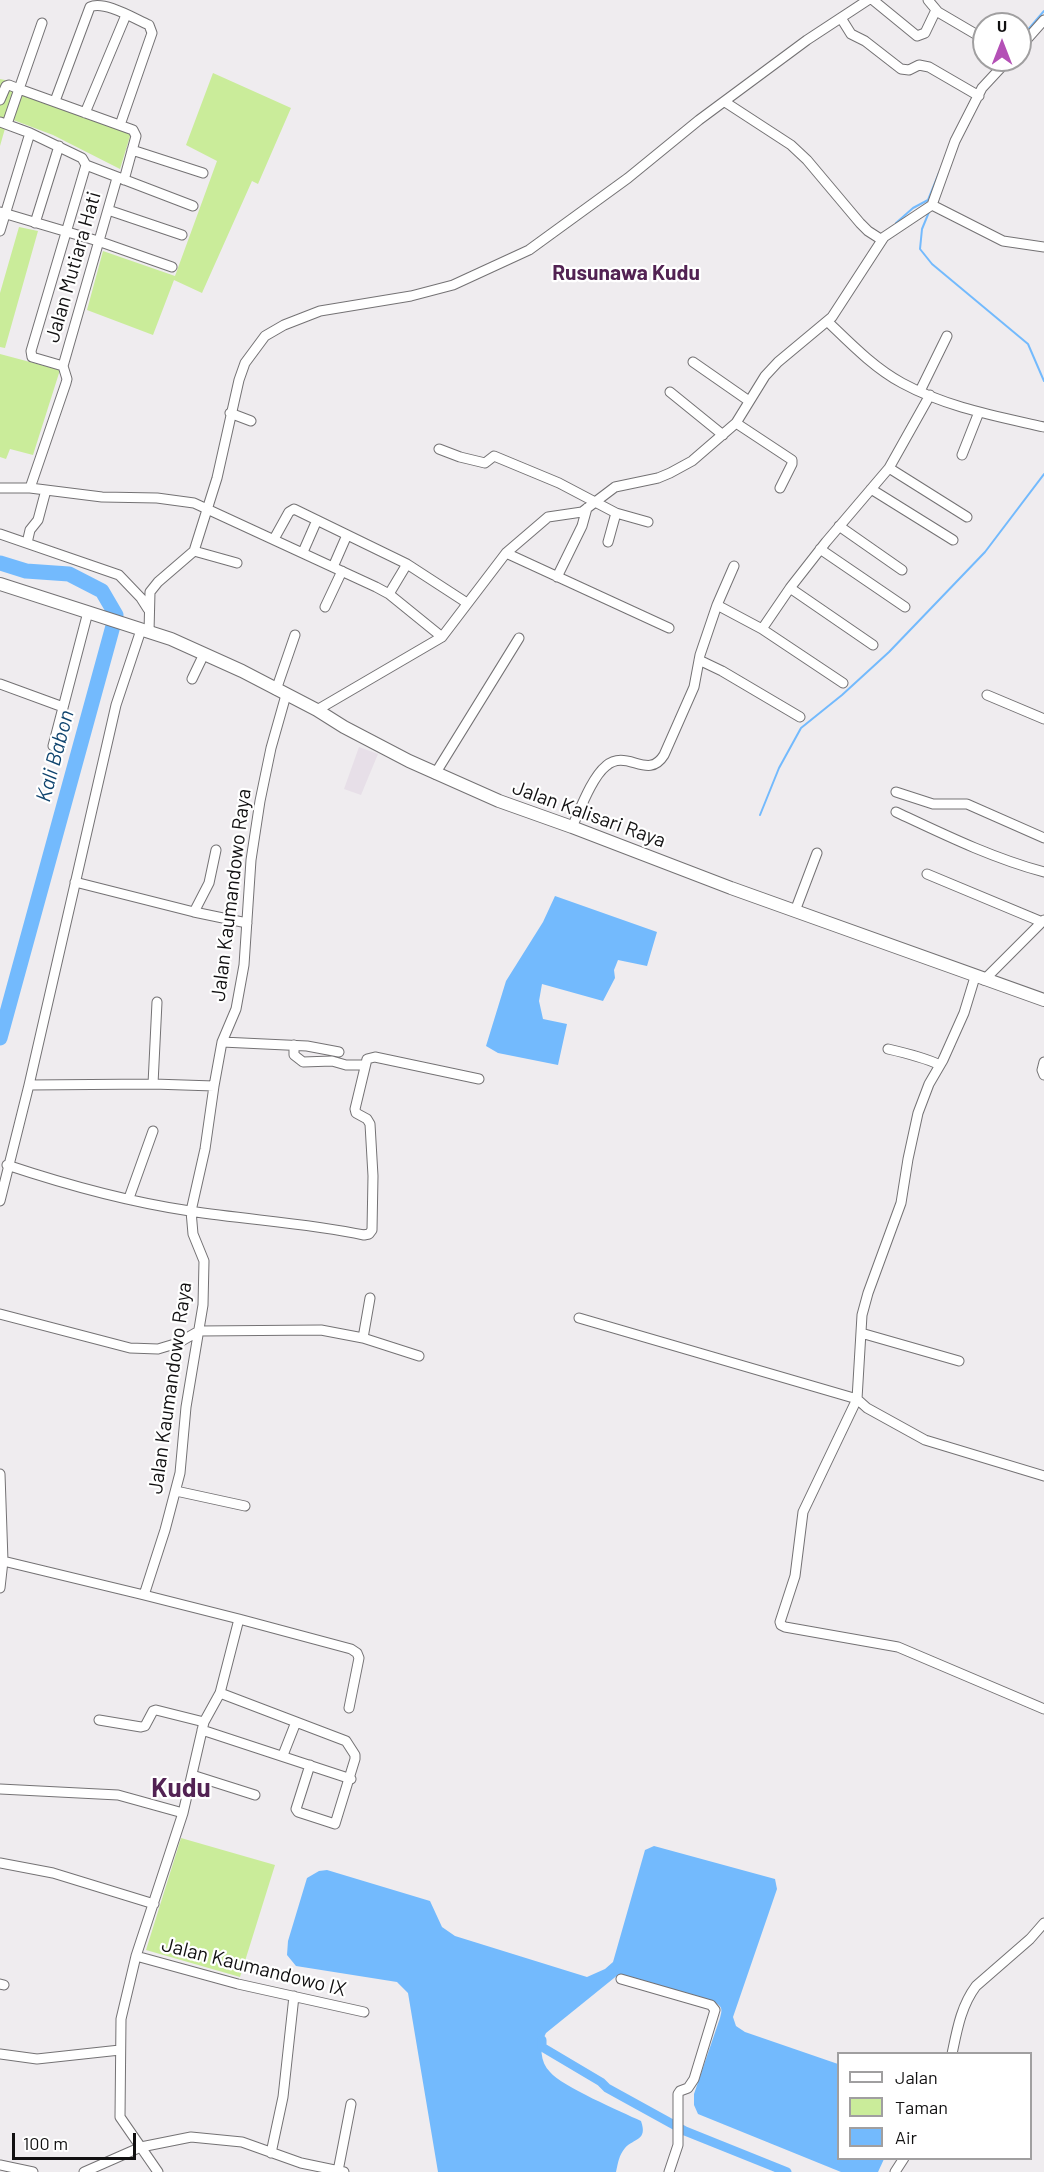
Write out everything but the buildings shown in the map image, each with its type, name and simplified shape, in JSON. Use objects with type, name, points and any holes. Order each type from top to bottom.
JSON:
[{"type":"street","points":[[0,1201],[127,665],[142,630],[152,588],[194,551],[216,478],[238,380],[245,363],[265,336],[293,320],[335,307],[411,296],[453,285],[530,250],[628,178],[807,40],[868,0]]},
{"type":"street","points":[[873,0],[917,36],[925,33],[936,10]]},
{"type":"street","points":[[928,0],[936,10],[972,32]]},
{"type":"street","points":[[55,101],[90,7],[99,5],[149,25],[152,33],[120,125]]},
{"type":"street","points":[[85,113],[126,15]]},
{"type":"street","points":[[841,18],[851,34],[866,41],[899,67],[906,70],[919,65],[929,67],[979,96]]},
{"type":"street","points":[[1032,34],[1044,20]]},
{"type":"street","points":[[42,23],[19,89],[3,123],[30,133],[84,159],[86,165],[30,354],[32,357],[63,366]]},
{"type":"street","points":[[318,710],[442,637],[506,553],[548,517],[576,513],[615,487],[658,478],[670,473],[692,461],[736,423],[765,376],[778,362],[832,317],[882,240],[932,205],[955,141],[982,88],[997,72]]},
{"type":"street","points":[[0,100],[6,86],[9,85],[55,101],[136,133],[132,150],[203,173]]},
{"type":"street","points":[[725,102],[791,145],[807,160],[860,223],[882,240]]},
{"type":"street","points":[[0,231],[3,213],[30,133]]},
{"type":"street","points":[[35,223],[58,146]]},
{"type":"street","name":"Jalan Mutiara Hati","points":[[30,488],[66,383],[63,366],[98,242],[132,150]]},
{"type":"street","points":[[86,165],[193,206]]},
{"type":"street","points":[[932,205],[1004,241],[1044,247]]},
{"type":"street","points":[[108,210],[182,235]]},
{"type":"street","points":[[3,213],[172,267]]},
{"type":"street","points":[[827,321],[859,352],[901,383],[979,412],[1044,427]]},
{"type":"street","points":[[920,391],[947,336]]},
{"type":"street","points":[[693,362],[749,401]]},
{"type":"street","points":[[670,392],[723,435]]},
{"type":"street","points":[[762,629],[820,549],[889,468],[930,395]]},
{"type":"street","points":[[962,455],[979,412]]},
{"type":"street","points":[[230,413],[251,421]]},
{"type":"street","points":[[736,423],[792,460],[780,488]]},
{"type":"street","points":[[439,448],[460,457],[485,463],[494,456],[559,483],[591,505],[648,522]]},
{"type":"street","points":[[889,468],[967,517]]},
{"type":"street","points":[[0,488],[30,488],[194,503],[303,552],[388,594],[442,637]]},
{"type":"street","points":[[872,489],[953,540]]},
{"type":"street","points":[[27,543],[31,527],[38,520],[46,490]]},
{"type":"street","points":[[557,577],[591,505]]},
{"type":"street","points":[[274,539],[294,509],[407,564],[468,603]]},
{"type":"street","points":[[608,542],[616,513]]},
{"type":"street","points":[[303,552],[316,520]]},
{"type":"street","points":[[839,526],[902,570]]},
{"type":"street","points":[[0,534],[119,575],[141,598],[148,609]]},
{"type":"street","points":[[325,607],[347,535]]},
{"type":"street","points":[[820,549],[905,607]]},
{"type":"street","points":[[194,551],[237,563]]},
{"type":"street","points":[[506,553],[669,628]]},
{"type":"street","points":[[388,594],[407,564]]},
{"type":"street","points":[[572,827],[596,779],[608,764],[615,761],[629,761],[648,767],[660,761],[672,741],[694,687],[699,660],[717,605],[734,566]]},
{"type":"street","name":"Jalan Kalisari Raya","points":[[0,584],[171,639],[318,710],[344,728],[435,774],[499,801],[730,888],[1044,1000]]},
{"type":"street","points":[[790,588],[873,645]]},
{"type":"street","points":[[717,605],[762,629],[843,683]]},
{"type":"street","points":[[53,746],[92,614]]},
{"type":"street","name":"Jalan Kaumandowo Raya","points":[[144,1594],[176,1491],[184,1442],[187,1398],[203,1305],[205,1270],[203,1256],[193,1234],[191,1211],[205,1149],[222,1042],[236,1009],[244,965],[251,860],[260,801],[295,634]]},
{"type":"street","points":[[435,774],[519,638]]},
{"type":"street","points":[[192,679],[204,654]]},
{"type":"street","points":[[699,660],[800,717]]},
{"type":"street","points":[[0,684],[63,707]]},
{"type":"street","points":[[987,695],[1044,719]]},
{"type":"street","points":[[896,792],[933,804],[967,804],[1044,838]]},
{"type":"street","points":[[896,812],[972,848],[1044,872]]},
{"type":"street","points":[[194,912],[208,883],[216,850]]},
{"type":"street","points":[[795,911],[818,853]]},
{"type":"street","points":[[927,874],[1043,921],[980,978],[929,1084],[918,1113],[901,1203],[862,1315],[857,1399],[803,1512],[795,1576],[781,1617],[781,1625],[898,1647],[1044,1709]]},
{"type":"street","points":[[75,882],[247,923]]},
{"type":"street","points":[[153,1084],[157,1002]]},
{"type":"street","points":[[222,1042],[294,1045],[339,1052]]},
{"type":"street","points":[[294,1045],[294,1055],[303,1062],[332,1061],[346,1065],[365,1065]]},
{"type":"street","points":[[888,1049],[922,1057],[940,1065]]},
{"type":"street","points":[[7,1166],[47,1179],[191,1211],[369,1234],[372,1230],[373,1176],[370,1124],[367,1119],[356,1113],[355,1109],[368,1058],[375,1057],[479,1079]]},
{"type":"street","points":[[1044,1062],[1042,1070],[1044,1075]]},
{"type":"street","points":[[29,1085],[214,1086]]},
{"type":"street","points":[[129,1198],[153,1131]]},
{"type":"street","points":[[363,1338],[370,1298]]},
{"type":"street","points":[[0,1314],[130,1348],[146,1350],[178,1344],[199,1331],[321,1330],[363,1338],[419,1356]]},
{"type":"street","points":[[579,1318],[857,1399],[867,1408],[925,1440],[1044,1476]]},
{"type":"street","points":[[861,1333],[959,1361]]},
{"type":"street","points":[[0,1474],[3,1561],[0,1588]]},
{"type":"street","points":[[176,1491],[245,1506]]},
{"type":"street","points":[[3,1561],[144,1594],[351,1649],[357,1653],[359,1658],[349,1708]]},
{"type":"street","points":[[158,2172],[120,2117],[122,2011],[136,1956],[183,1813],[203,1726],[220,1692],[239,1619]]},
{"type":"street","points":[[220,1692],[346,1741],[355,1755],[351,1779],[335,1824],[298,1812],[296,1805],[310,1765]]},
{"type":"street","points":[[99,1720],[141,1727],[156,1710],[351,1779]]},
{"type":"street","points":[[283,1755],[296,1722]]},
{"type":"street","points":[[192,1775],[255,1795]]},
{"type":"street","points":[[0,1789],[118,1795],[183,1813]]},
{"type":"street","points":[[0,1863],[52,1873],[154,1904]]},
{"type":"street","points":[[952,2052],[962,2011],[969,1995],[976,1986],[1030,1939],[1044,1923]]},
{"type":"street","name":"Jalan Kaumandowo IX","points":[[136,1956],[238,1984],[364,2012]]},
{"type":"street","points":[[621,1979],[711,2005],[716,2010],[694,2079],[688,2088],[678,2094],[676,2133],[678,2145],[669,2172]]},
{"type":"street","points":[[271,2152],[283,2097],[294,1996]]},
{"type":"street","points":[[0,2054],[37,2059],[120,2050]]},
{"type":"street","points":[[86,2172],[141,2147],[191,2137],[242,2142],[301,2163],[341,2171],[351,2104]]},
{"type":"street","points":[[0,2165],[33,2172]]},
{"type":"shaded area","points":[[359,747],[378,754],[361,795],[344,789]]},
{"type":"green space","points":[[213,73],[291,108],[258,184],[252,181],[202,293],[174,280],[153,335],[87,310],[103,251],[175,276],[217,161],[186,145]]},
{"type":"green space","points":[[0,79],[19,90],[131,133],[120,169],[53,135],[8,118],[0,146]]},
{"type":"green space","points":[[19,227],[38,231],[5,348],[0,347],[0,293]]},
{"type":"green space","points":[[0,354],[60,370],[33,455],[10,449],[6,459],[0,457]]},
{"type":"green space","points":[[181,1838],[275,1865],[240,1977],[146,1950]]},
{"type":"water","points":[[555,896],[657,932],[647,966],[618,960],[614,970],[615,978],[603,1001],[542,984],[539,1001],[543,1019],[567,1024],[558,1065],[498,1053],[486,1046],[506,981],[543,922]]},
{"type":"water","points":[[654,1846],[775,1879],[777,1889],[733,2017],[736,2026],[745,2032],[837,2064],[837,2160],[884,2160],[878,2172],[841,2172],[698,2114],[694,2105],[694,2094],[720,2018],[721,2008],[712,2001],[619,1974],[546,2033],[542,2048],[544,2063],[556,2078],[641,2121],[643,2132],[623,2151],[616,2172],[438,2172],[408,1993],[397,1982],[296,1966],[287,1955],[288,1941],[307,1878],[319,1871],[327,1870],[430,1901],[442,1927],[455,1936],[587,1977],[605,1969],[613,1962],[645,1850]]},
{"type":"waterway","points":[[1032,25],[1044,11]]},
{"type":"waterway","points":[[896,223],[913,208],[928,200],[939,173]]},
{"type":"waterway","points":[[929,212],[922,229],[920,249],[932,264],[1028,344],[1044,381]]},
{"type":"waterway","points":[[760,815],[779,768],[801,728],[842,695],[889,652],[985,552],[1044,474]]},
{"type":"waterway","name":"Kali Babon","points":[[0,563],[26,571],[69,574],[102,591],[116,615],[0,1038]]},
{"type":"waterway","points":[[542,2040],[542,2047],[601,2082],[607,2088],[685,2131],[787,2172]]},
{"type":"district","name":"Rusunawa Kudu","points":[[626,273]]},
{"type":"district","name":"Kudu","points":[[181,1788]]}]
